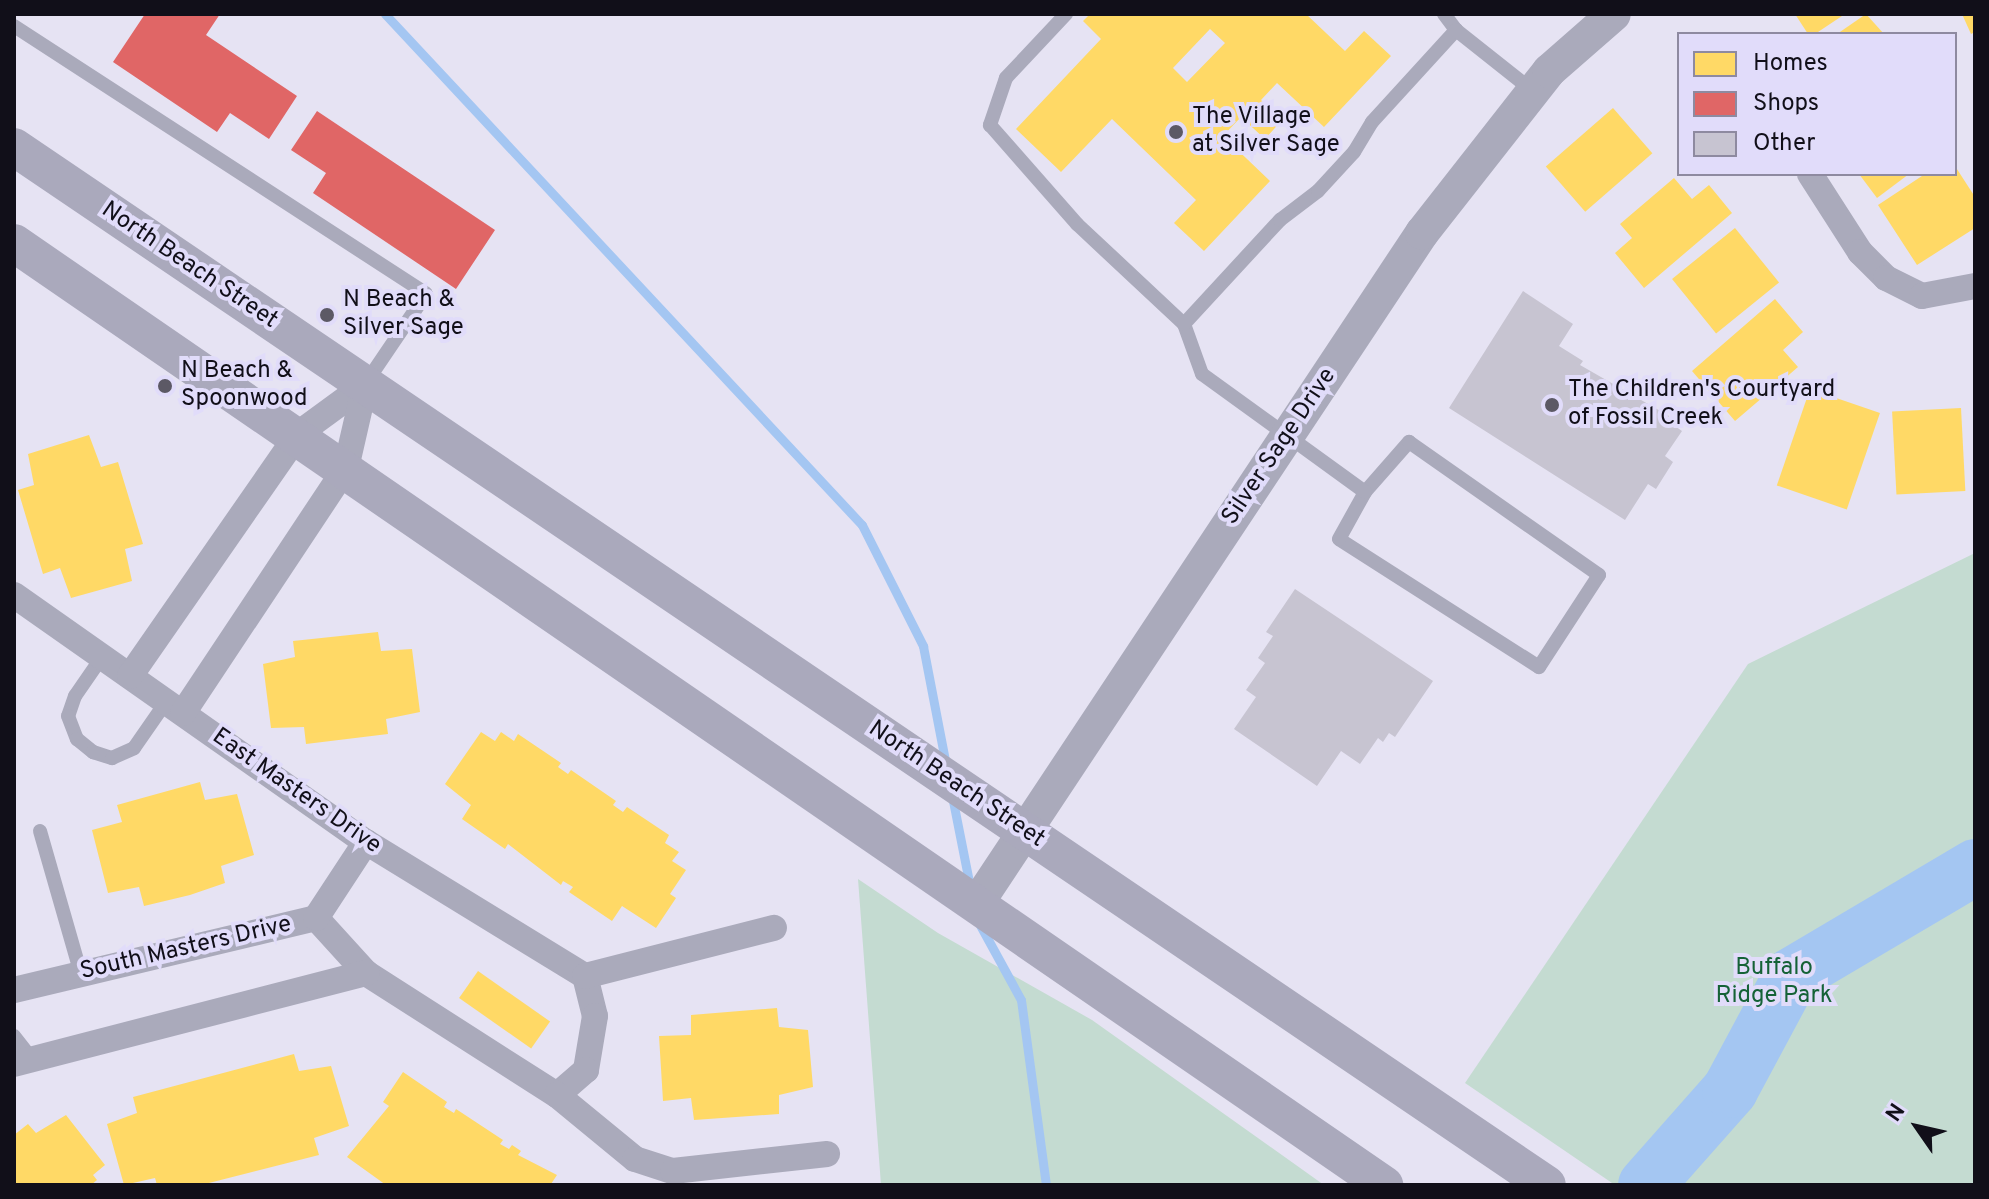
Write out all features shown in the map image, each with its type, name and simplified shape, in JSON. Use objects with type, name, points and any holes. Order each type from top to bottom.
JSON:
[{"type":"main road","name":"North Beach Street","points":[[14,147],[1547,1185]]},
{"type":"main road","points":[[14,243],[298,434],[836,809],[1369,1174]]},
{"type":"street","name":"Silver Sage Drive","points":[[976,905],[1422,233],[1533,91],[1614,14]]},
{"type":"street","points":[[1811,176],[1860,252],[1899,287],[1922,296],[1975,286]]},
{"type":"street","points":[[130,676],[298,434],[365,385]]},
{"type":"street","points":[[174,707],[346,468],[365,385]]},
{"type":"street","name":"East Masters Drive","points":[[14,595],[366,842],[585,976]]},
{"type":"street","name":"South Masters Drive","points":[[14,990],[316,918],[366,842]]},
{"type":"street","points":[[316,918],[366,973],[557,1095],[635,1159],[673,1171],[827,1154]]},
{"type":"street","points":[[557,1095],[586,1070],[595,1016],[585,976],[774,928]]},
{"type":"street","points":[[22,1061],[366,973]]},
{"type":"lane","points":[[1066,14],[1006,78],[990,125],[1077,224],[1184,324],[1202,374],[1286,438],[1365,492]]},
{"type":"lane","points":[[1444,14],[1456,30],[1533,91]]},
{"type":"lane","points":[[14,26],[426,294],[365,385]]},
{"type":"lane","points":[[1184,324],[1280,220],[1318,191],[1456,30]]},
{"type":"lane","points":[[1409,442],[1599,575],[1539,667],[1339,539],[1365,492],[1409,442]]},
{"type":"lane","points":[[102,657],[75,696],[68,716],[77,739],[93,752],[112,758],[134,748],[174,707]]},
{"type":"lane","points":[[40,831],[81,974]]},
{"type":"lane","points":[[14,1036],[22,1061]]},
{"type":"green space","name":"Buffalo Ridge Park","points":[[1975,553],[1975,1185],[1615,1185],[1465,1083],[1748,664]]},
{"type":"green space","points":[[858,879],[938,933],[1092,1020],[1324,1185],[881,1185]]},
{"type":"building: Homes","name":"The Village at Silver Sage","points":[[1090,14],[1306,14],[1345,51],[1364,31],[1391,56],[1324,127],[1277,83],[1261,100],[1282,120],[1265,139],[1241,117],[1223,136],[1270,181],[1204,251],[1174,223],[1196,200],[1112,119],[1061,172],[1016,129],[1101,39],[1083,21]],"holes":[[[1210,29],[1225,43],[1187,82],[1173,68]]]},
{"type":"building: Homes","points":[[1795,14],[1845,14],[1818,32],[1807,32]]},
{"type":"building: Homes","points":[[1866,14],[1882,32],[1840,32]]},
{"type":"building: Homes","points":[[1962,14],[1975,14],[1975,32],[1971,34]]},
{"type":"building: Homes","points":[[1613,108],[1652,153],[1585,212],[1546,166]]},
{"type":"building: Homes","points":[[1957,169],[1975,197],[1975,228],[1917,265],[1878,205],[1922,176],[1957,176]]},
{"type":"building: Homes","points":[[1860,176],[1906,176],[1877,198]]},
{"type":"building: Homes","points":[[1674,178],[1692,199],[1709,185],[1732,213],[1644,288],[1615,253],[1632,238],[1620,224]]},
{"type":"building: Homes","points":[[1735,228],[1779,282],[1716,333],[1672,279]]},
{"type":"building: Homes","points":[[1775,299],[1803,332],[1783,350],[1798,367],[1735,421],[1692,371]]},
{"type":"building: Homes","points":[[1810,389],[1880,413],[1847,510],[1777,485]]},
{"type":"building: Homes","points":[[1961,408],[1965,491],[1896,494],[1892,412]]},
{"type":"building: Homes","points":[[89,435],[101,467],[118,462],[143,544],[125,549],[132,581],[71,598],[60,568],[43,574],[18,490],[34,485],[28,454]]},
{"type":"building: Homes","points":[[378,632],[381,651],[412,649],[420,712],[386,719],[388,734],[306,744],[304,727],[271,728],[263,664],[295,657],[293,641]]},
{"type":"building: Homes","points":[[481,732],[495,741],[501,732],[514,741],[518,734],[561,763],[558,767],[568,774],[571,770],[616,801],[613,805],[623,812],[627,807],[669,835],[665,843],[679,852],[672,861],[686,870],[670,894],[676,898],[656,928],[622,906],[612,921],[569,892],[573,887],[563,881],[561,885],[508,844],[505,849],[462,819],[471,805],[445,784]]},
{"type":"building: Homes","points":[[200,782],[205,800],[237,794],[254,855],[221,866],[225,883],[190,895],[144,906],[139,887],[108,893],[92,830],[122,822],[117,805]]},
{"type":"building: Homes","points":[[478,971],[550,1021],[531,1049],[459,998]]},
{"type":"building: Homes","points":[[777,1008],[779,1027],[808,1030],[813,1087],[779,1095],[779,1114],[694,1120],[691,1098],[663,1101],[659,1036],[691,1035],[691,1015]]},
{"type":"building: Homes","points":[[294,1054],[299,1071],[331,1066],[349,1126],[314,1138],[319,1155],[201,1185],[157,1185],[155,1178],[124,1185],[107,1124],[137,1113],[133,1097]]},
{"type":"building: Homes","points":[[403,1072],[447,1102],[444,1107],[454,1113],[456,1109],[503,1140],[500,1144],[509,1149],[512,1145],[521,1151],[518,1155],[557,1175],[551,1184],[386,1185],[347,1157],[389,1106],[383,1102]]},
{"type":"building: Homes","points":[[66,1115],[105,1165],[93,1175],[97,1180],[91,1185],[14,1185],[14,1135],[28,1124],[36,1133]]},
{"type":"building: Shops","points":[[145,14],[220,14],[206,35],[297,96],[269,139],[230,113],[217,132],[113,62]]},
{"type":"building: Shops","points":[[317,111],[495,230],[456,289],[313,193],[326,173],[291,150]]},
{"type":"building: Other","name":"The Children's Courtyard of Fossil Creek","points":[[1523,291],[1573,324],[1559,346],[1583,361],[1580,365],[1669,416],[1666,420],[1682,431],[1665,456],[1673,462],[1656,489],[1648,484],[1625,520],[1449,408]]},
{"type":"building: Other","points":[[1295,589],[1433,681],[1395,737],[1389,733],[1383,742],[1378,738],[1360,764],[1341,751],[1317,786],[1234,729],[1256,697],[1246,690],[1265,663],[1258,658],[1273,636],[1266,632]]},
{"type":"waterway","points":[[385,14],[862,525],[923,646],[946,766]]},
{"type":"waterway","points":[[952,796],[970,887]]},
{"type":"waterway","points":[[1646,1185],[1730,1090],[1791,976],[1975,867]]},
{"type":"waterway","points":[[980,925],[1021,1000],[1046,1185]]},
{"type":"place","name":"The Village at Silver Sage","points":[[1176,132]]},
{"type":"place","name":"N Beach & Silver Sage","points":[[327,315]]},
{"type":"place","name":"N Beach & Spoonwood","points":[[165,386]]},
{"type":"place","name":"The Children's Courtyard of Fossil Creek","points":[[1552,405]]}]
